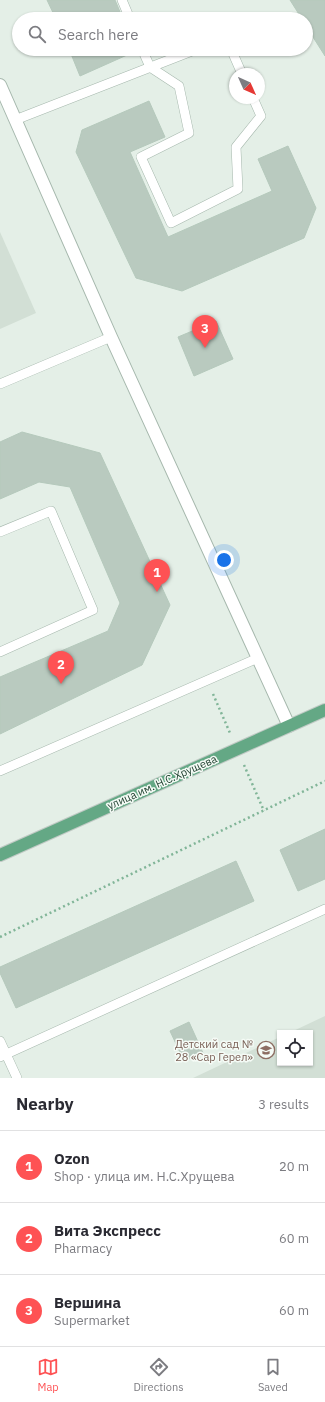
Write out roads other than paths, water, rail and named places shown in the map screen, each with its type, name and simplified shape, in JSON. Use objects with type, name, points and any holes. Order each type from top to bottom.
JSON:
[{"type":"main road","name":"улица им. Н.С.Хрущева","points":[[0,855],[325,710]]},
{"type":"street","points":[[0,85],[111,336],[290,726]]},
{"type":"lane","points":[[122,0],[127,12]]},
{"type":"lane","points":[[145,56],[150,67],[179,86],[189,133],[141,157],[171,223],[238,189],[236,147],[261,116],[256,104]]},
{"type":"lane","points":[[15,120],[179,56]]},
{"type":"lane","points":[[234,56],[239,68]]},
{"type":"lane","points":[[0,384],[111,336]]},
{"type":"lane","points":[[0,532],[52,511],[93,610],[0,652]]},
{"type":"lane","points":[[0,771],[258,658]]},
{"type":"lane","points":[[3,1056],[325,909]]},
{"type":"lane","points":[[0,1042],[3,1056],[17,1078]]},
{"type":"place","name":"Вершина","points":[[205,348]]},
{"type":"place","name":"Ozon","points":[[157,592]]},
{"type":"place","name":"Вита Экспресс","points":[[61,684]]},
{"type":"place","name":"Детский сад № 28 «Сар Герел»","points":[[266,1050]]}]
